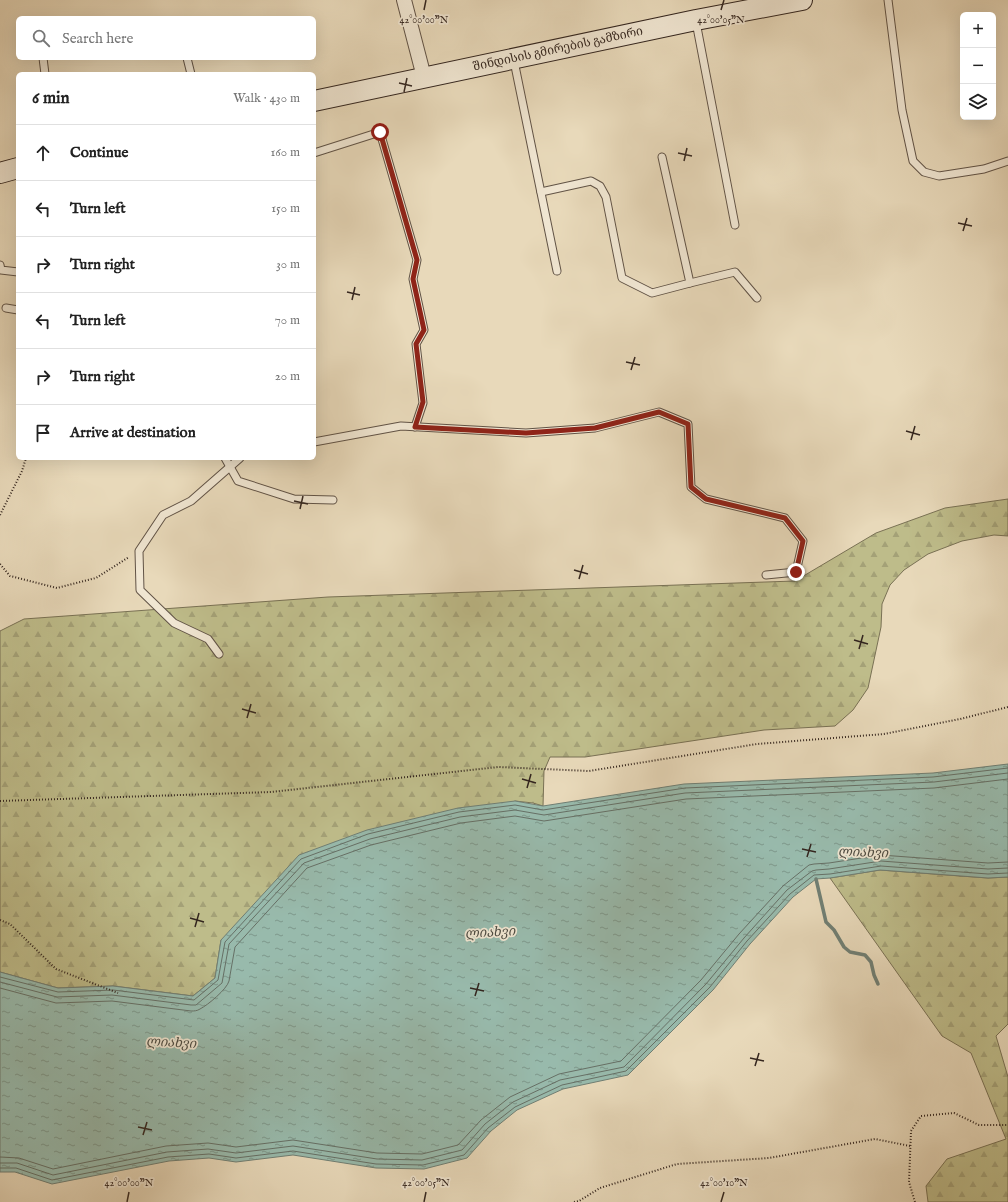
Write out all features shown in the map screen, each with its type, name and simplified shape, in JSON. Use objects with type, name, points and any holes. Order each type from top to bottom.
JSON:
[{"type":"main road","name":"შინდისის გმირების გამზირი","points":[[316,101],[696,20],[799,0]]},
{"type":"main road","points":[[0,173],[16,169]]},
{"type":"street","points":[[404,0],[424,77]]},
{"type":"lane","points":[[888,0],[902,110],[913,161],[924,172],[939,176],[984,169],[1008,161]]},
{"type":"lane","points":[[696,20],[735,225]]},
{"type":"lane","points":[[514,58],[557,270]]},
{"type":"lane","points":[[43,60],[45,72]]},
{"type":"lane","points":[[188,60],[190,72]]},
{"type":"lane","points":[[316,152],[380,132],[417,260],[413,279],[424,330],[416,344],[423,402],[415,427]]},
{"type":"lane","points":[[662,157],[690,283]]},
{"type":"lane","points":[[541,192],[591,181],[600,186],[606,197],[622,278],[652,293],[735,272],[757,298]]},
{"type":"lane","points":[[0,265],[1,270],[16,272]]},
{"type":"lane","points":[[6,308],[16,310]]},
{"type":"lane","points":[[316,442],[401,426],[526,433],[595,428],[659,412],[688,424],[691,487],[706,499],[785,518],[803,541],[796,572],[766,575]]},
{"type":"lane","points":[[226,460],[238,481],[294,499],[332,500]]},
{"type":"lane","points":[[219,654],[208,639],[174,623],[140,590],[139,551],[163,515],[191,501],[238,460]]},
{"type":"path","points":[[0,515],[22,471],[25,460]]},
{"type":"path","points":[[0,564],[10,576],[57,588],[96,578],[139,551]]},
{"type":"path","points":[[0,801],[271,792],[498,767],[590,770],[757,744],[884,734],[960,719],[1008,707]]},
{"type":"path","points":[[0,920],[10,924],[56,969],[118,993]]},
{"type":"path","points":[[916,1202],[909,1182],[910,1146],[911,1131],[921,1116],[954,1113],[979,1125],[1008,1125]]},
{"type":"path","points":[[574,1202],[600,1188],[677,1164],[769,1158],[875,1139],[910,1146]]},
{"type":"green space","points":[[1008,499],[1008,536],[994,535],[962,541],[928,554],[904,570],[890,585],[882,604],[881,627],[868,688],[853,710],[835,726],[764,730],[585,757],[550,757],[544,771],[543,806],[515,801],[221,940],[215,978],[193,996],[113,986],[58,988],[0,972],[0,631],[24,619],[328,597],[795,581],[876,533],[945,508]]},
{"type":"green space","points":[[880,870],[988,878],[1008,877],[1008,1024],[996,1036],[1008,1077],[1008,1202],[928,1202],[926,1186],[947,1159],[1006,1139],[971,1053],[942,1036],[830,878]]},
{"type":"water","name":"ლიახვი","points":[[1008,764],[1008,877],[988,878],[880,870],[816,879],[793,897],[750,944],[713,990],[628,1075],[563,1089],[517,1110],[491,1131],[467,1158],[424,1169],[376,1168],[293,1155],[236,1162],[209,1158],[169,1161],[52,1184],[15,1172],[0,1172],[0,972],[58,988],[113,986],[193,996],[215,978],[221,940],[299,855],[367,830],[458,808],[515,801],[543,806],[684,784],[933,773]]},
{"type":"waterway","points":[[816,879],[826,922],[834,930],[844,947],[850,952],[865,955],[871,962],[878,984]]},
{"type":"route","points":[[380,132],[417,260],[413,279],[424,330],[416,344],[423,402],[415,427],[526,433],[595,428],[659,412],[688,424],[691,487],[706,499],[785,518],[803,541],[796,572]]}]
